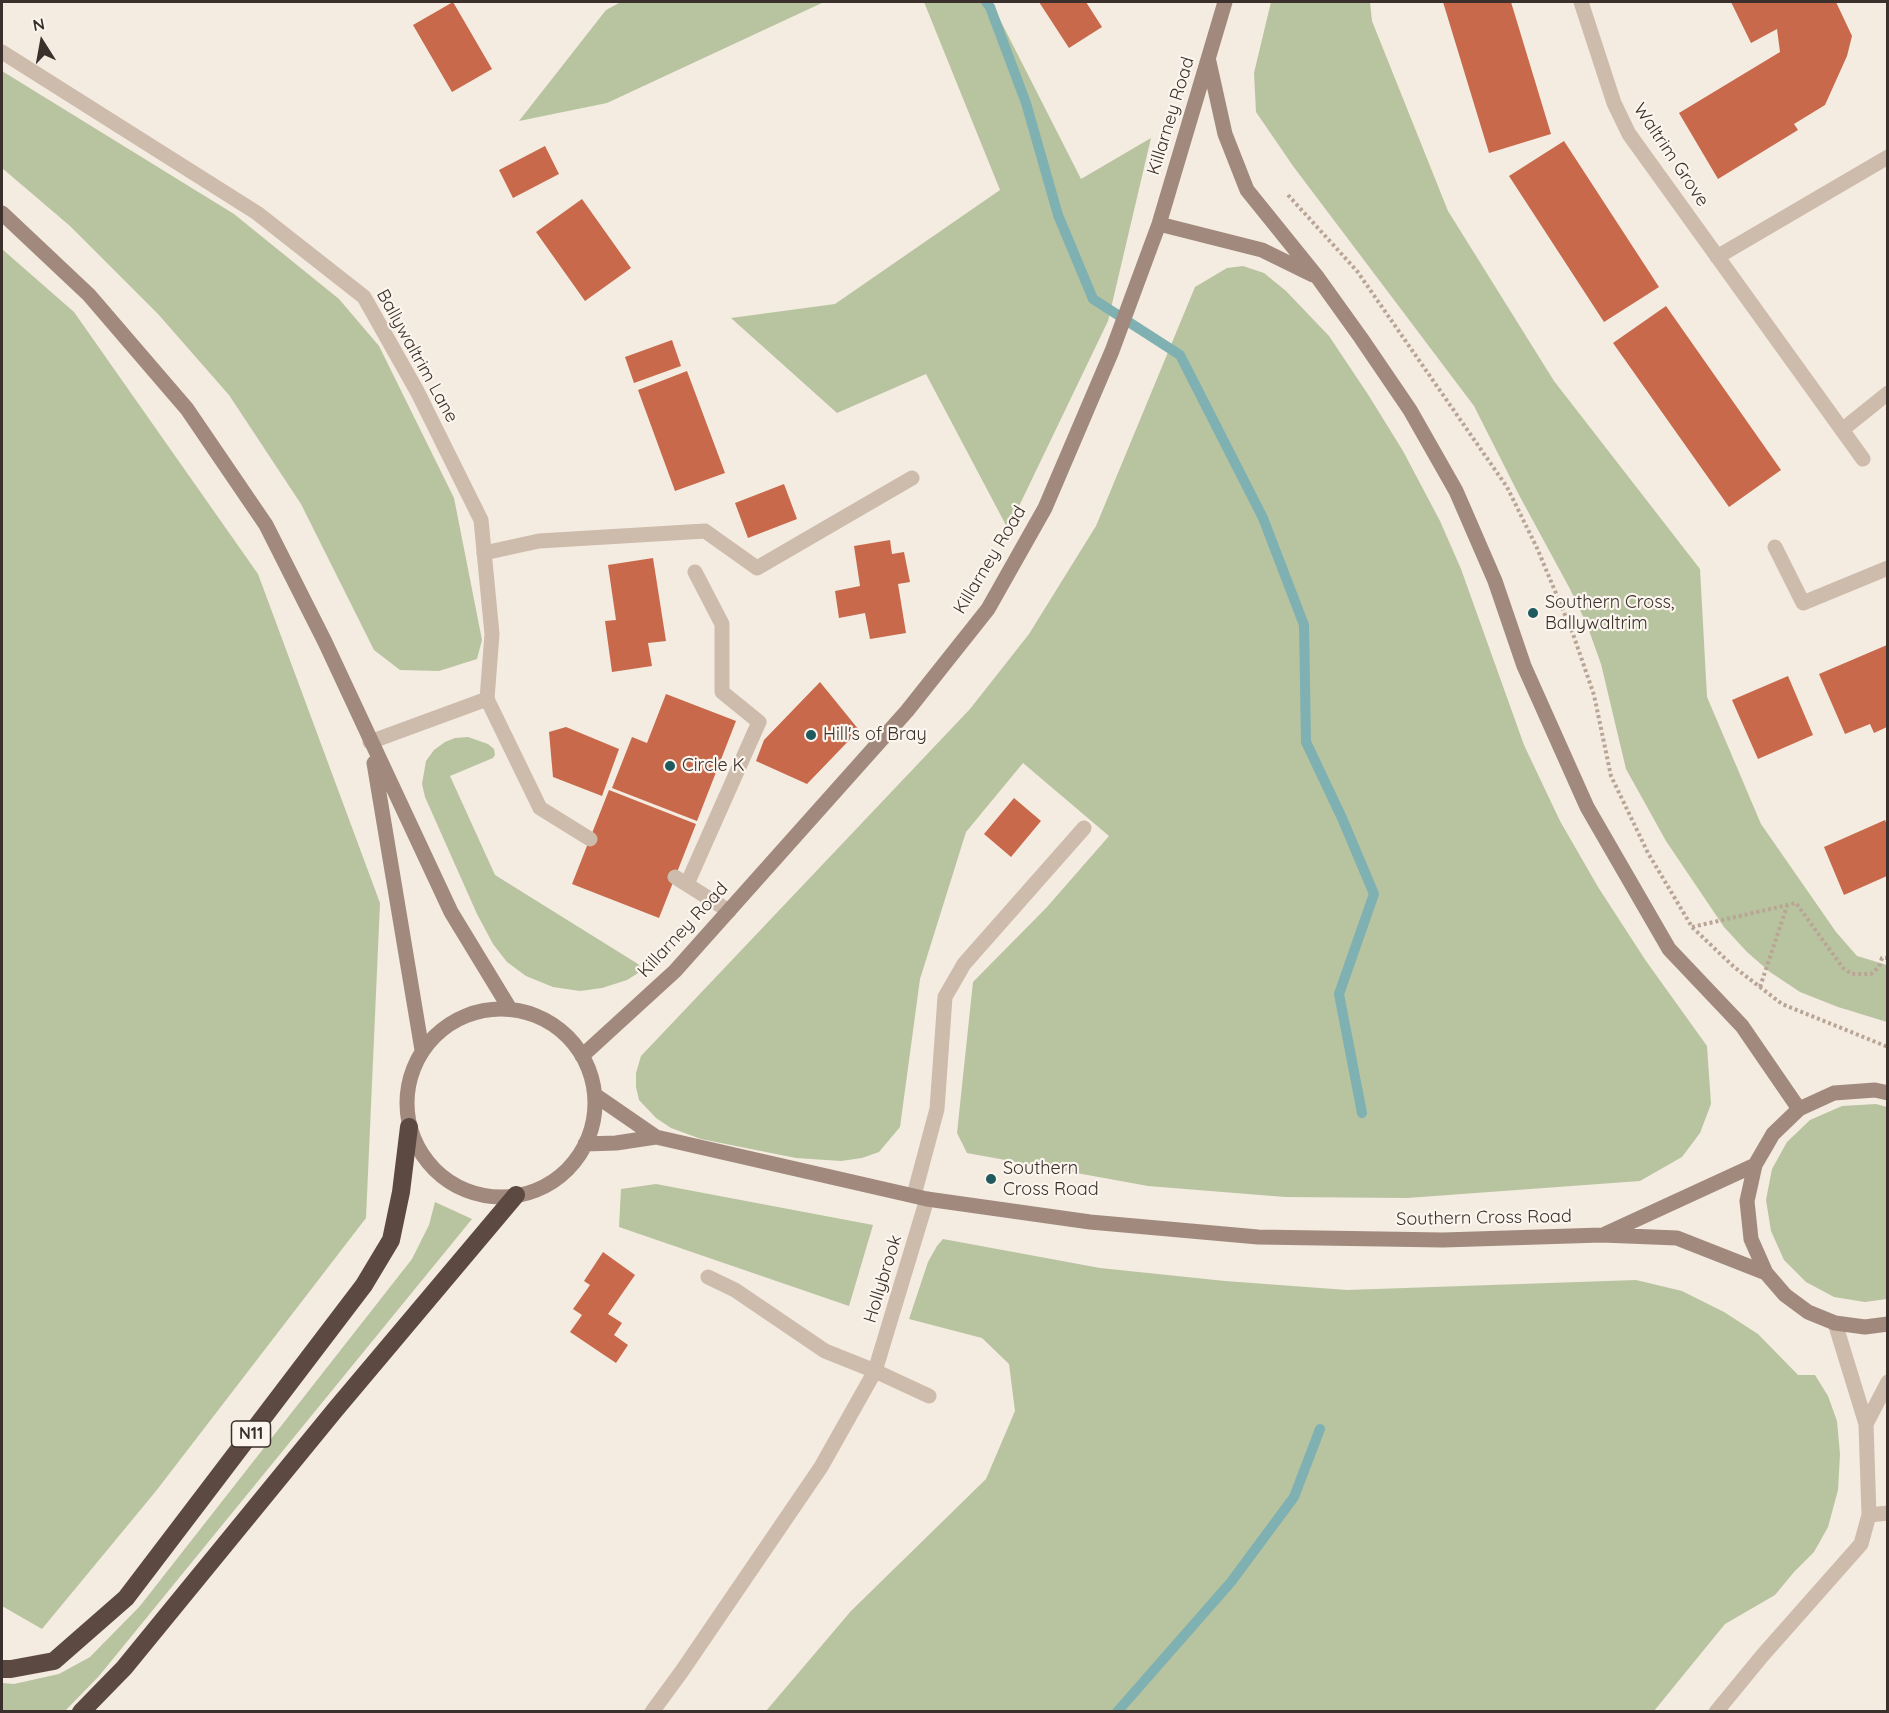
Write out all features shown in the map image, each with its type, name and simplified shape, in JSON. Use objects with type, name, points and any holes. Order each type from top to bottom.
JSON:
[{"type":"highway","name":"N11","points":[[2,1669],[54,1661],[126,1598],[364,1285],[391,1240],[401,1192],[409,1127]]},
{"type":"highway","name":"N11","points":[[81,1712],[124,1668],[335,1410],[516,1195]]},
{"type":"main road","name":"Killarney Road","points":[[582,1056],[675,971],[906,711],[988,609],[1045,508],[1112,351],[1159,224],[1225,2]]},
{"type":"main road","points":[[1208,58],[1225,134],[1247,190],[1318,278],[1410,410],[1456,491],[1495,581],[1524,666],[1587,807],[1669,949],[1742,1026],[1799,1109]]},
{"type":"main road","points":[[2,213],[89,295],[187,410],[266,525],[325,642],[451,912],[510,1009]]},
{"type":"main road","points":[[1159,224],[1262,250],[1318,278]]},
{"type":"main road","points":[[370,742],[422,1050]]},
{"type":"main road","points":[[491,1009],[510,1009],[536,1015],[559,1028],[572,1040],[582,1056],[590,1072],[595,1095],[593,1120],[585,1144],[573,1163],[555,1179],[537,1190],[516,1195],[494,1197],[472,1192],[443,1177],[422,1155],[409,1127],[406,1107],[408,1086],[413,1068],[422,1050],[444,1028],[472,1013],[491,1009]]},
{"type":"main road","name":"Southern Cross Road","points":[[1887,1093],[1875,1090],[1834,1093],[1799,1109],[1773,1134],[1755,1165],[1747,1201],[1751,1239],[1766,1273],[1785,1295],[1808,1312],[1835,1323],[1865,1327],[1887,1324]]},
{"type":"main road","points":[[595,1095],[656,1137]]},
{"type":"main road","points":[[585,1144],[616,1143],[656,1137]]},
{"type":"main road","name":"Southern Cross Road","points":[[656,1137],[921,1197],[1090,1222],[1258,1237],[1443,1240],[1602,1235],[1677,1238],[1766,1273]]},
{"type":"main road","name":"Southern Cross Road","points":[[1602,1235],[1755,1165]]},
{"type":"street","name":"Waltrim Grove","points":[[1581,2],[1614,103],[1629,134],[1863,459]]},
{"type":"street","name":"Ballywaltrim Lane","points":[[2,52],[257,213],[364,297],[417,391],[481,520],[492,634],[487,699]]},
{"type":"street","points":[[1717,257],[1887,157]]},
{"type":"street","points":[[1842,430],[1887,393]]},
{"type":"street","points":[[484,553],[539,541],[705,531],[757,568],[912,478]]},
{"type":"street","points":[[1775,547],[1803,603],[1887,568]]},
{"type":"street","points":[[695,572],[722,624],[722,692],[759,722],[681,881],[729,911]]},
{"type":"street","points":[[370,742],[487,699],[540,808],[590,839]]},
{"type":"street","name":"Hollybrook","points":[[652,1712],[821,1467],[875,1371],[921,1197],[937,1109],[945,997],[964,964],[1084,828]]},
{"type":"street","points":[[708,1277],[735,1290],[825,1352],[875,1371],[929,1396]]},
{"type":"street","points":[[1716,1712],[1861,1544],[1869,1515],[1866,1424],[1835,1323]]},
{"type":"street","points":[[1866,1424],[1887,1382]]},
{"type":"street","points":[[1869,1515],[1887,1513]]},
{"type":"path","points":[[1286,193],[1357,271],[1507,487],[1537,548],[1573,634],[1594,695],[1611,776],[1648,853],[1692,927],[1734,967],[1782,1004],[1887,1047]]},
{"type":"path","points":[[1692,927],[1796,903],[1843,968],[1852,974],[1871,974],[1879,968],[1882,958],[1887,958]]},
{"type":"path","points":[[1760,987],[1787,905]]},
{"type":"green space","points":[[621,2],[824,2],[607,103],[519,121],[606,10]]},
{"type":"green space","points":[[924,2],[991,2],[1081,179],[1151,138],[1108,321],[1008,529],[926,374],[837,413],[731,318],[835,304],[1000,190]]},
{"type":"green space","points":[[1271,2],[1370,2],[1372,21],[1448,211],[1554,381],[1700,569],[1707,697],[1761,824],[1836,932],[1857,956],[1887,965],[1887,1022],[1800,992],[1770,972],[1724,927],[1666,841],[1626,769],[1601,664],[1587,625],[1474,406],[1293,166],[1256,112],[1254,73]]},
{"type":"green space","points":[[2,71],[234,214],[339,299],[379,346],[454,498],[482,640],[477,659],[439,671],[400,670],[374,650],[301,504],[229,395],[158,314],[70,226],[2,168]]},
{"type":"green space","points":[[2,249],[74,312],[258,574],[380,903],[366,1218],[156,1491],[42,1629],[2,1606]]},
{"type":"green space","points":[[1243,266],[1264,273],[1286,291],[1329,336],[1403,451],[1440,521],[1461,569],[1524,745],[1560,821],[1598,887],[1646,961],[1707,1046],[1711,1104],[1700,1133],[1682,1157],[1640,1181],[1407,1198],[1285,1197],[1148,1186],[967,1153],[957,1133],[973,982],[1047,907],[1109,836],[1023,763],[966,832],[920,979],[900,1127],[879,1152],[862,1158],[841,1161],[796,1158],[701,1139],[671,1128],[656,1118],[639,1100],[636,1073],[641,1056],[970,709],[1029,634],[1096,526],[1195,287],[1227,268]]},
{"type":"green space","points":[[468,737],[488,744],[494,749],[495,755],[493,758],[450,776],[495,875],[638,964],[643,970],[627,980],[602,988],[580,991],[553,987],[526,976],[507,962],[493,944],[477,914],[425,797],[422,784],[426,761],[434,750],[455,738]]},
{"type":"green space","points":[[1876,1104],[1887,1107],[1887,1299],[1865,1302],[1834,1297],[1806,1282],[1784,1260],[1771,1231],[1766,1200],[1772,1169],[1787,1142],[1810,1120],[1842,1106]]},
{"type":"green space","points":[[656,1184],[873,1225],[849,1306],[619,1227],[621,1189]]},
{"type":"green space","points":[[435,1202],[472,1219],[99,1676],[65,1711],[2,1711],[2,1683],[14,1684],[59,1674],[90,1657],[140,1606],[412,1259],[429,1225]]},
{"type":"green space","points":[[943,1239],[1100,1268],[1225,1281],[1347,1290],[1636,1280],[1682,1291],[1724,1312],[1758,1334],[1798,1375],[1815,1375],[1828,1396],[1837,1421],[1840,1454],[1838,1490],[1828,1527],[1814,1552],[1775,1595],[1725,1624],[1654,1711],[766,1711],[851,1611],[986,1479],[1015,1411],[1009,1364],[982,1338],[909,1319],[928,1262]]},
{"type":"building","points":[[453,2],[492,69],[452,92],[413,25]]},
{"type":"building","points":[[1039,2],[1086,2],[1102,27],[1069,48]]},
{"type":"building","points":[[1443,2],[1511,2],[1551,134],[1489,153]]},
{"type":"building","points":[[1731,2],[1836,2],[1852,36],[1847,56],[1825,105],[1794,124],[1798,130],[1718,179],[1679,113],[1780,52],[1777,29],[1751,43]]},
{"type":"building","points":[[1564,141],[1659,287],[1604,322],[1509,176]]},
{"type":"building","points":[[545,146],[559,174],[513,198],[499,170]]},
{"type":"building","points":[[582,199],[631,268],[585,301],[536,232]]},
{"type":"building","points":[[1666,306],[1781,470],[1729,507],[1613,343]]},
{"type":"building","points":[[672,340],[681,366],[634,383],[625,357]]},
{"type":"building","points":[[687,371],[725,473],[675,491],[638,390]]},
{"type":"building","points":[[784,484],[797,519],[748,538],[735,503]]},
{"type":"building","points":[[890,540],[892,554],[904,552],[910,582],[898,584],[906,633],[870,639],[865,613],[839,618],[835,591],[860,586],[854,546]]},
{"type":"building","points":[[653,558],[666,641],[648,643],[652,666],[612,672],[605,621],[616,620],[608,565]]},
{"type":"building","points":[[1887,645],[1887,727],[1874,733],[1870,724],[1845,734],[1819,674]]},
{"type":"building","points":[[1788,676],[1813,735],[1758,759],[1732,700]]},
{"type":"building","name":"Hill's of Bray","points":[[820,682],[859,730],[807,784],[756,761],[764,740]]},
{"type":"building","name":"Circle K","points":[[666,694],[736,721],[697,821],[612,788],[632,737],[647,743]]},
{"type":"building","points":[[566,727],[619,749],[602,796],[553,777],[549,732]]},
{"type":"building","points":[[609,790],[696,824],[659,918],[572,884]]},
{"type":"building","points":[[1014,798],[1041,821],[1011,857],[984,834]]},
{"type":"building","points":[[1885,820],[1887,825],[1887,876],[1844,895],[1824,847]]},
{"type":"building","points":[[603,1252],[635,1275],[608,1314],[622,1323],[614,1335],[628,1345],[616,1363],[570,1332],[582,1315],[573,1309],[590,1285],[584,1281]]},
{"type":"waterway","points":[[986,2],[990,7],[1026,103],[1058,215],[1093,299],[1180,355],[1263,518],[1304,625],[1306,742],[1342,818],[1374,894],[1339,994],[1362,1113]]},
{"type":"waterway","points":[[1117,1712],[1231,1582],[1294,1497],[1320,1429]]},
{"type":"place","name":"Southern Cross, Ballywaltrim","points":[[1533,613]]},
{"type":"place","name":"Hill's of Bray","points":[[811,735]]},
{"type":"place","name":"Circle K","points":[[670,766]]},
{"type":"place","name":"Southern Cross Road","points":[[991,1179]]}]
